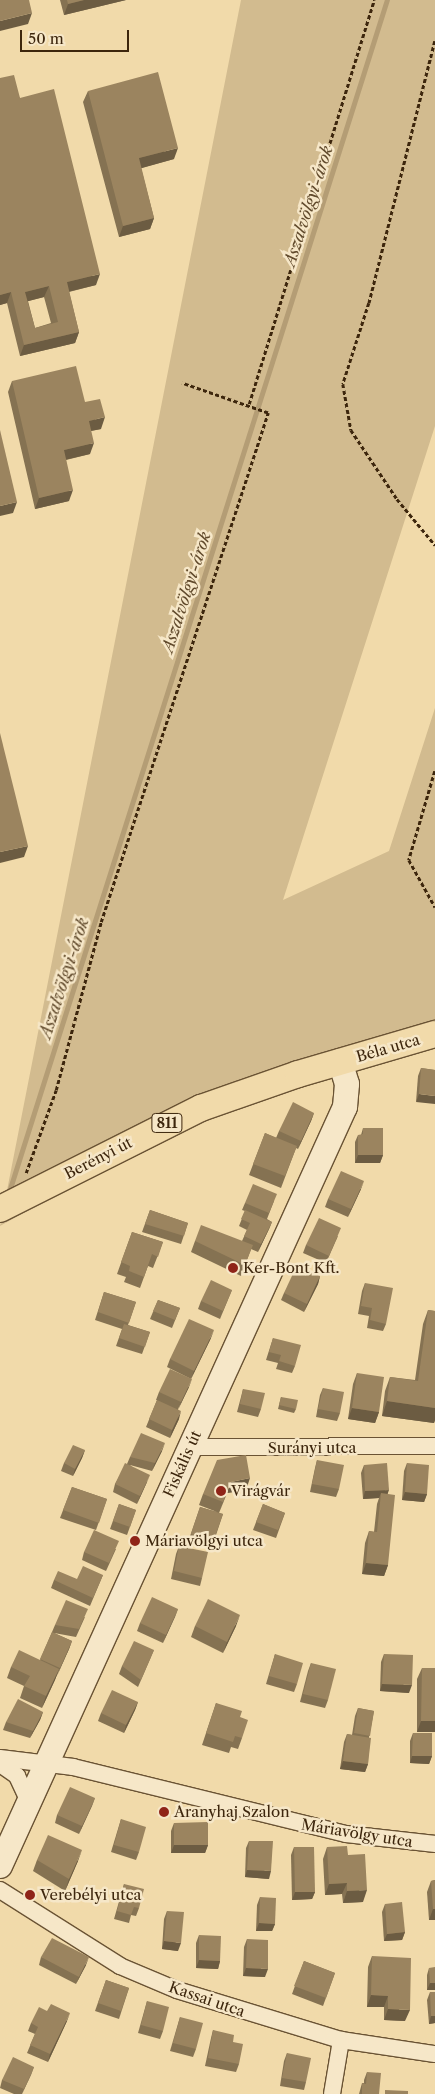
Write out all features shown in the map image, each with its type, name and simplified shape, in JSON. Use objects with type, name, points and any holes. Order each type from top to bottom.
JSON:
[{"type":"main road","name":"Béla utca","points":[[340,1061],[435,1034]]},
{"type":"main road","name":"Berényi út","points":[[8,1205],[200,1108],[340,1061]]},
{"type":"street","name":"Fiskális út","points":[[0,1866],[344,1107],[347,1084],[340,1061]]},
{"type":"street","name":"Surányi utca","points":[[189,1448],[435,1446]]},
{"type":"street","name":"Máriavölgy utca","points":[[0,1758],[47,1763],[317,1828],[435,1844]]},
{"type":"street","points":[[0,1764],[17,1776],[29,1802]]},
{"type":"street","name":"Kassai utca","points":[[0,1890],[147,1978],[341,2040],[435,2054]]},
{"type":"street","points":[[332,2094],[341,2040]]},
{"type":"path","points":[[249,404],[374,0]]},
{"type":"path","points":[[435,41],[369,302],[343,384],[352,430],[398,499],[435,545]]},
{"type":"path","points":[[8,1205],[56,1090],[101,922],[268,414],[249,404],[182,383]]},
{"type":"path","points":[[435,771],[409,860],[435,907]]},
{"type":"shaded area","points":[[241,0],[435,0],[435,426],[283,900],[389,851],[435,708],[435,1025],[236,1094],[0,1226]]},
{"type":"building","points":[[0,0],[29,0],[32,13],[0,21]]},
{"type":"building","points":[[67,0],[84,0],[68,4]]},
{"type":"building","points":[[158,72],[178,148],[139,158],[154,218],[123,226],[88,91]]},
{"type":"building","points":[[14,75],[20,98],[54,89],[100,274],[67,282],[79,332],[24,345],[11,292],[0,295],[0,78]],"holes":[[[49,286],[58,322],[35,328],[25,292]]]},
{"type":"building","points":[[76,366],[85,402],[100,399],[105,417],[89,421],[94,443],[64,450],[73,490],[39,498],[12,381]]},
{"type":"building","points":[[0,430],[17,502],[0,506]]},
{"type":"building","points":[[0,733],[28,846],[0,852]]},
{"type":"building","points":[[421,1068],[435,1070],[435,1096],[419,1094]]},
{"type":"building","points":[[293,1102],[314,1113],[301,1141],[279,1131]]},
{"type":"building","points":[[363,1128],[383,1128],[383,1155],[358,1155],[358,1135],[363,1134]]},
{"type":"building","points":[[265,1133],[297,1146],[285,1176],[253,1164]]},
{"type":"building","points":[[341,1171],[364,1181],[351,1209],[328,1199]]},
{"type":"building","points":[[253,1184],[277,1194],[269,1213],[245,1203]]},
{"type":"building","points":[[150,1210],[188,1223],[184,1236],[145,1224]]},
{"type":"building","points":[[245,1210],[272,1222],[261,1244],[244,1236],[250,1223],[241,1219]]},
{"type":"building","points":[[319,1218],[341,1228],[329,1256],[306,1245]]},
{"type":"building","points":[[201,1225],[253,1245],[245,1265],[195,1241]]},
{"type":"building","points":[[132,1232],[163,1242],[158,1257],[152,1254],[144,1277],[129,1271],[130,1266],[121,1262]]},
{"type":"building","points":[[297,1265],[320,1276],[307,1304],[284,1293]]},
{"type":"building","points":[[211,1280],[232,1290],[223,1311],[201,1301]]},
{"type":"building","points":[[365,1283],[393,1288],[386,1324],[370,1320],[372,1308],[361,1306]]},
{"type":"building","points":[[104,1292],[136,1302],[129,1323],[98,1312]]},
{"type":"building","points":[[158,1300],[180,1308],[175,1320],[153,1311]]},
{"type":"building","points":[[428,1310],[435,1311],[435,1408],[387,1401],[390,1377],[418,1381]]},
{"type":"building","points":[[189,1319],[214,1330],[194,1371],[170,1359]]},
{"type":"building","points":[[124,1324],[150,1332],[145,1347],[119,1338]]},
{"type":"building","points":[[273,1338],[301,1345],[295,1366],[279,1361],[281,1355],[269,1352]]},
{"type":"building","points":[[170,1369],[192,1379],[181,1402],[159,1392]]},
{"type":"building","points":[[357,1373],[384,1377],[379,1412],[352,1408]]},
{"type":"building","points":[[323,1388],[344,1392],[340,1413],[318,1409]]},
{"type":"building","points":[[243,1389],[265,1393],[261,1409],[240,1404]]},
{"type":"building","points":[[281,1397],[298,1400],[296,1409],[279,1405]]},
{"type":"building","points":[[157,1400],[181,1411],[172,1430],[149,1419]]},
{"type":"building","points":[[141,1433],[165,1443],[155,1463],[130,1457]]},
{"type":"building","points":[[73,1445],[85,1450],[75,1469],[64,1463]]},
{"type":"building","name":"Virágvár","points":[[246,1455],[250,1478],[231,1482],[223,1502],[203,1494],[217,1460]]},
{"type":"building","points":[[317,1460],[344,1465],[339,1489],[312,1484]]},
{"type":"building","points":[[125,1463],[150,1475],[140,1496],[115,1484]]},
{"type":"building","points":[[387,1463],[389,1490],[365,1491],[364,1465]]},
{"type":"building","points":[[407,1463],[429,1465],[427,1494],[405,1492]]},
{"type":"building","points":[[72,1487],[107,1499],[99,1523],[63,1510]]},
{"type":"building","points":[[381,1493],[395,1495],[388,1565],[366,1563],[369,1531],[377,1532]]},
{"type":"building","points":[[119,1504],[136,1510],[130,1527],[113,1521]]},
{"type":"building","points":[[263,1504],[285,1513],[278,1530],[256,1522]]},
{"type":"building","points":[[200,1507],[223,1514],[213,1542],[191,1534]]},
{"type":"building","points":[[94,1530],[119,1541],[109,1563],[84,1552]]},
{"type":"building","points":[[179,1546],[208,1552],[202,1578],[174,1571]]},
{"type":"building","points":[[83,1566],[103,1575],[93,1598],[54,1580],[58,1571],[77,1579]]},
{"type":"building","points":[[152,1597],[178,1609],[166,1635],[140,1623]]},
{"type":"building","points":[[208,1599],[240,1615],[227,1642],[195,1626]]},
{"type":"building","points":[[66,1600],[88,1609],[79,1629],[55,1625]]},
{"type":"building","points":[[52,1632],[72,1641],[60,1668],[40,1659]]},
{"type":"building","points":[[134,1641],[154,1650],[141,1680],[122,1666]]},
{"type":"building","points":[[19,1650],[59,1669],[46,1696],[24,1686],[30,1676],[11,1667]]},
{"type":"building","points":[[275,1654],[303,1663],[297,1684],[269,1676]]},
{"type":"building","points":[[384,1654],[413,1655],[412,1685],[382,1684]]},
{"type":"building","points":[[311,1663],[336,1669],[328,1700],[303,1694]]},
{"type":"building","points":[[422,1668],[435,1668],[435,1721],[421,1721]]},
{"type":"building","points":[[112,1690],[138,1702],[126,1725],[101,1713]]},
{"type":"building","points":[[18,1699],[43,1712],[33,1731],[6,1722]]},
{"type":"building","points":[[216,1703],[242,1711],[240,1717],[248,1720],[242,1738],[235,1736],[233,1742],[206,1733]]},
{"type":"building","points":[[358,1708],[374,1711],[370,1736],[354,1733]]},
{"type":"building","points":[[413,1733],[432,1733],[432,1756],[412,1756]]},
{"type":"building","points":[[347,1734],[371,1738],[368,1764],[343,1761]]},
{"type":"building","points":[[70,1787],[95,1798],[82,1826],[57,1815]]},
{"type":"building","points":[[121,1819],[146,1827],[139,1852],[114,1845]]},
{"type":"building","points":[[208,1822],[208,1845],[174,1845],[174,1823]]},
{"type":"building","points":[[48,1835],[82,1850],[69,1879],[37,1860]]},
{"type":"building","points":[[249,1841],[273,1841],[271,1871],[247,1870]]},
{"type":"building","points":[[347,1846],[348,1855],[365,1854],[367,1890],[347,1891],[347,1883],[329,1884],[327,1847]]},
{"type":"building","points":[[294,1847],[314,1847],[315,1892],[295,1892]]},
{"type":"building","points":[[435,1880],[435,1909],[433,1909],[431,1881]]},
{"type":"building","points":[[124,1884],[144,1889],[139,1908],[134,1907],[131,1915],[117,1911]]},
{"type":"building","points":[[260,1897],[276,1898],[275,1924],[259,1923]]},
{"type":"building","points":[[402,1902],[405,1932],[387,1934],[385,1904]]},
{"type":"building","points":[[167,1911],[184,1912],[181,1943],[164,1941]]},
{"type":"building","points":[[199,1935],[221,1936],[220,1961],[199,1960]]},
{"type":"building","points":[[52,1938],[89,1957],[79,1977],[41,1957]]},
{"type":"building","points":[[247,1939],[268,1940],[268,1969],[246,1968]]},
{"type":"building","points":[[372,1956],[411,1958],[410,2010],[388,2009],[388,1996],[371,1995]]},
{"type":"building","points":[[304,1961],[335,1973],[326,1998],[294,1986]]},
{"type":"building","points":[[435,1967],[435,1983],[430,1983],[429,1968]]},
{"type":"building","points":[[106,1980],[129,1988],[121,2011],[98,2003]]},
{"type":"building","points":[[430,1992],[435,1992],[435,2016],[431,2016]]},
{"type":"building","points":[[147,2001],[169,2007],[163,2031],[141,2025]]},
{"type":"building","points":[[51,2004],[70,2013],[50,2054],[30,2045],[38,2027],[31,2023],[39,2007],[47,2011]]},
{"type":"building","points":[[180,2017],[203,2023],[196,2049],[173,2043]]},
{"type":"building","points":[[213,2030],[234,2035],[233,2042],[243,2044],[239,2064],[208,2058]]},
{"type":"building","points":[[287,2053],[311,2058],[306,2082],[282,2078]]},
{"type":"building","points":[[13,2057],[34,2067],[24,2089],[2,2080]]},
{"type":"building","points":[[367,2072],[381,2073],[379,2094],[362,2094],[362,2083],[366,2084]]},
{"type":"building","points":[[385,2090],[408,2091],[408,2094],[385,2094]]},
{"type":"waterway","name":"Aszalvölgyi-árok","points":[[9,1192],[387,0]]},
{"type":"place","name":"Ker-Bont Kft.","points":[[233,1268]]},
{"type":"place","name":"Virágvár","points":[[221,1491]]},
{"type":"place","name":"Máriavölgyi utca","points":[[135,1541]]},
{"type":"place","name":"Aranyhaj Szalon","points":[[164,1812]]},
{"type":"place","name":"Verebélyi utca","points":[[30,1895]]}]
